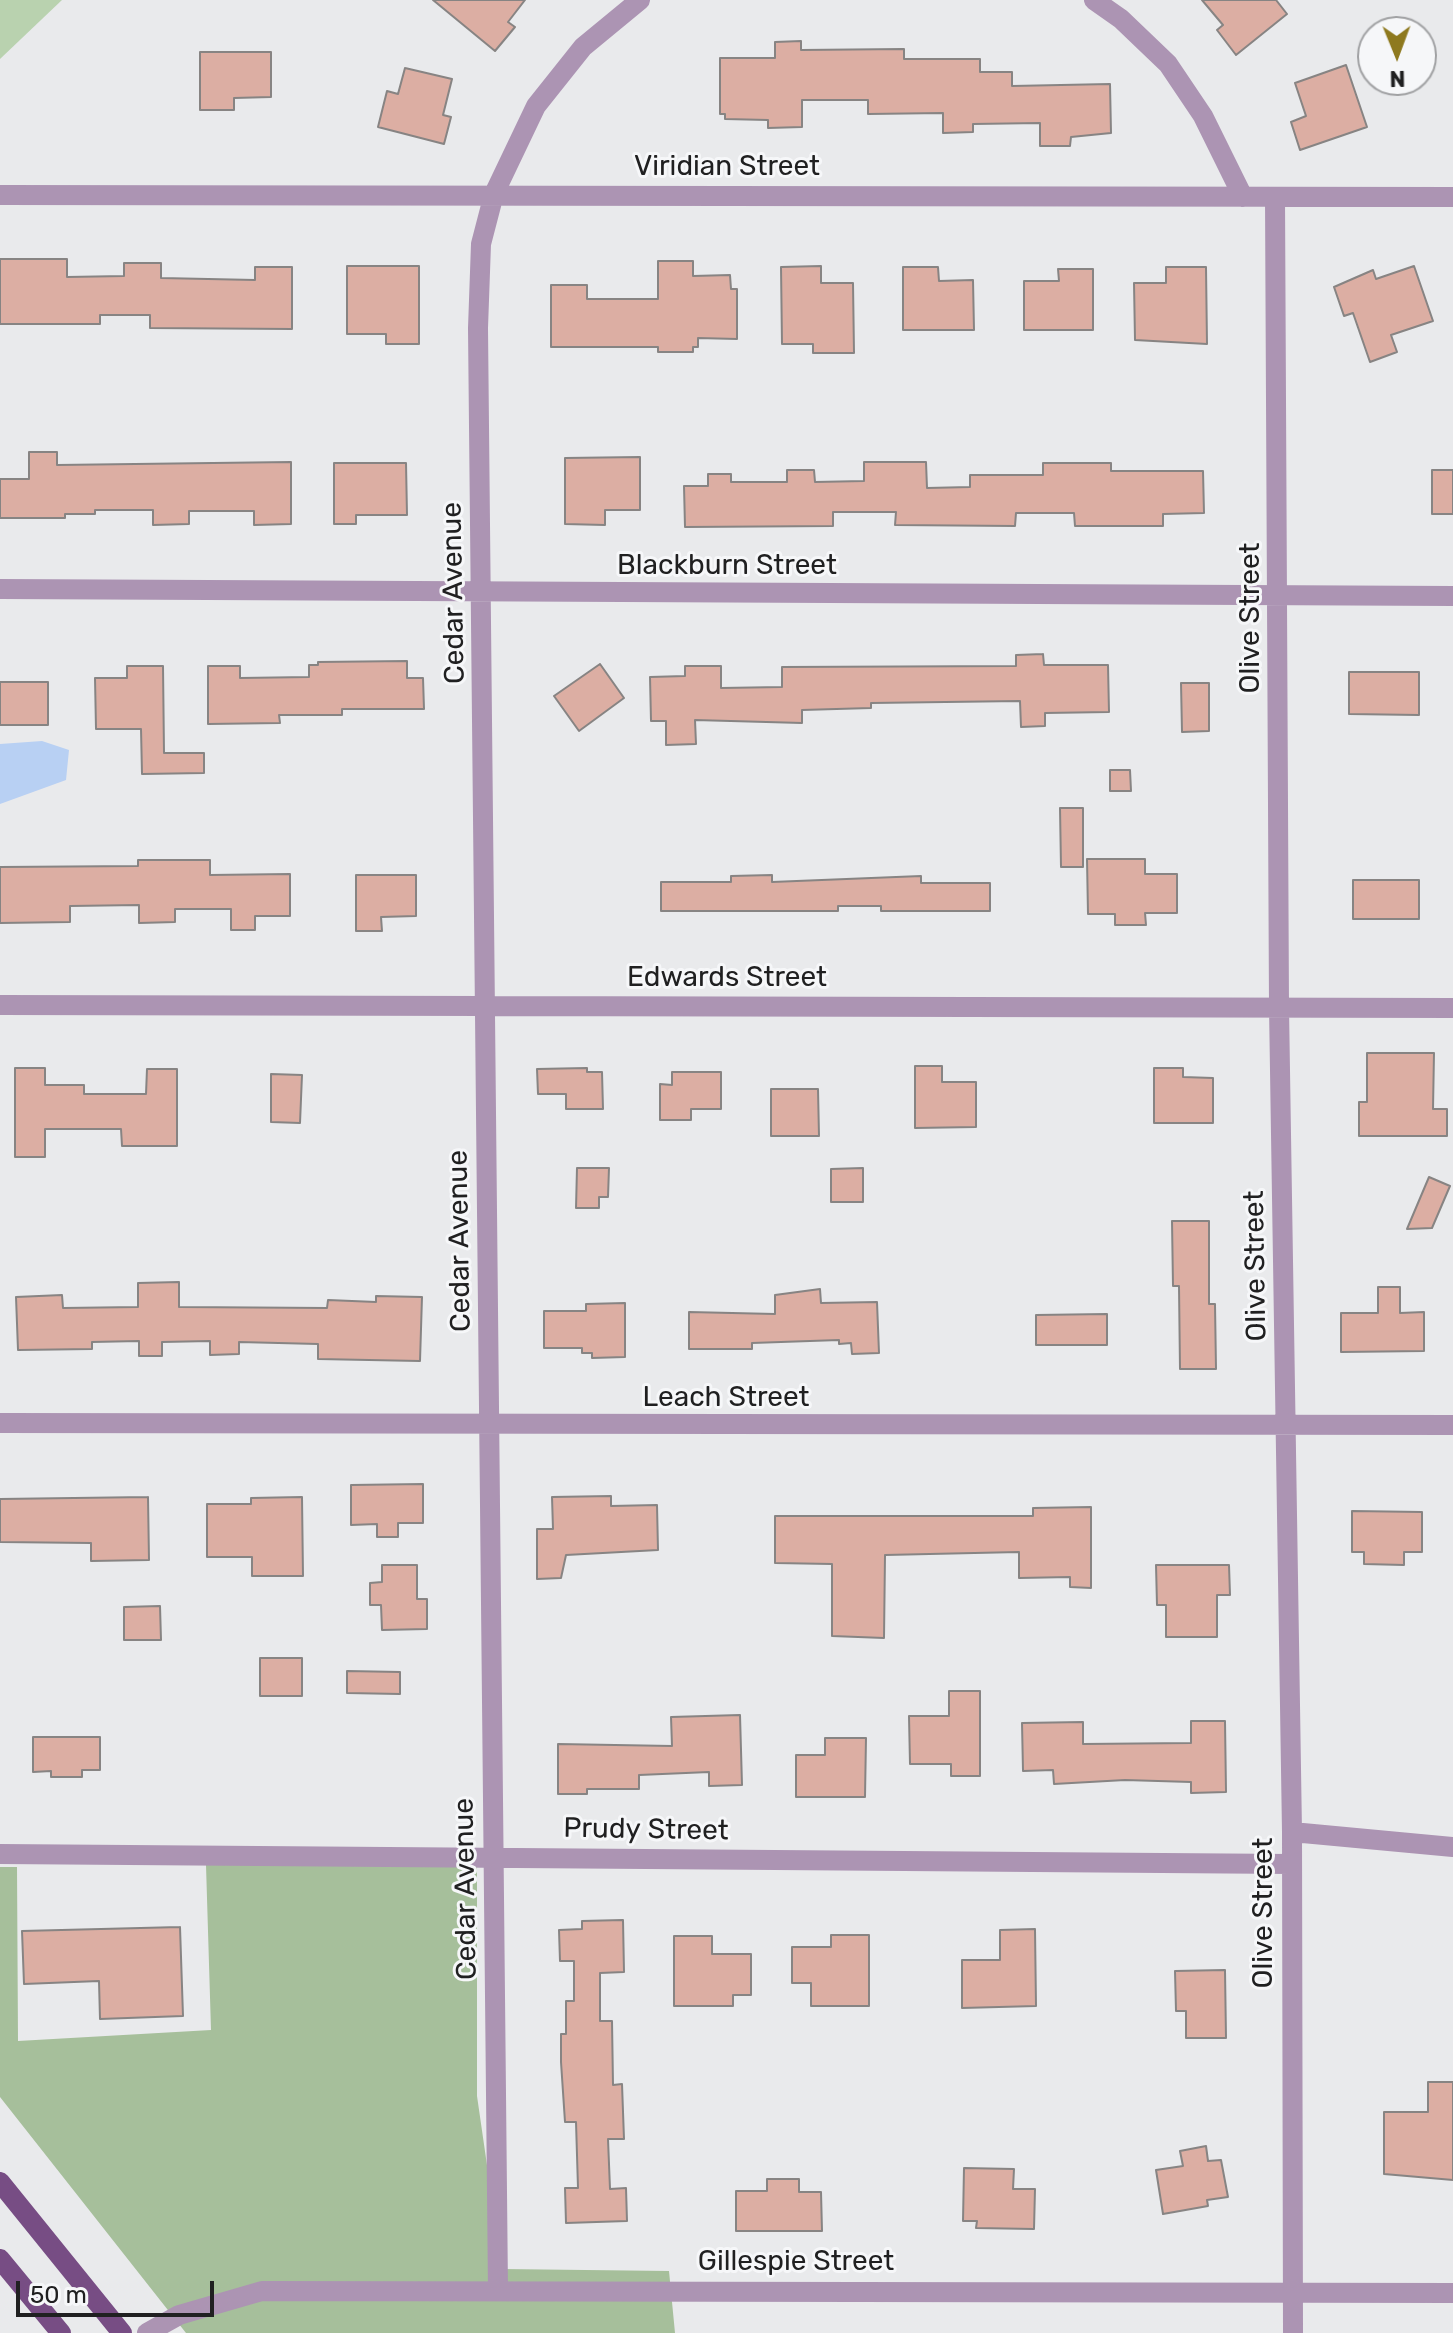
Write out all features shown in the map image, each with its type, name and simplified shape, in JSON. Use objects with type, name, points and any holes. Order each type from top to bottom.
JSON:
[{"type":"main road","points":[[0,2182],[122,2333]]},
{"type":"main road","points":[[0,2259],[61,2333]]},
{"type":"street","name":"Cedar Avenue","points":[[498,2289],[478,328],[481,244],[494,194],[536,106],[559,73],[583,47],[640,0]]},
{"type":"street","points":[[1094,0],[1121,19],[1168,64],[1203,116],[1243,197]]},
{"type":"street","name":"Viridian Street","points":[[0,195],[1453,197]]},
{"type":"street","name":"Olive Street","points":[[1275,198],[1279,1007],[1292,1832],[1293,2333]]},
{"type":"street","name":"Blackburn Street","points":[[0,589],[1453,596]]},
{"type":"street","name":"Edwards Street","points":[[0,1005],[1453,1008]]},
{"type":"street","name":"Leach Street","points":[[0,1423],[1453,1425]]},
{"type":"street","points":[[1292,1832],[1453,1847]]},
{"type":"street","name":"Prudy Street","points":[[0,1854],[1291,1864]]},
{"type":"street","name":"Gillespie Street","points":[[147,2333],[179,2315],[262,2291],[1453,2293]]},
{"type":"green space","points":[[0,0],[62,0],[0,59]]},
{"type":"green space","points":[[477,1858],[477,2096],[502,2269],[669,2271],[675,2333],[186,2333],[0,2097],[0,1867],[17,1867],[18,2041],[211,2030],[206,1865]]},
{"type":"water","points":[[42,741],[69,750],[66,780],[0,804],[0,744]]},
{"type":"building","points":[[433,0],[525,0],[508,22],[515,27],[495,51]]},
{"type":"building","points":[[1202,0],[1276,0],[1287,14],[1236,55],[1217,30],[1223,25]]},
{"type":"building","points":[[801,41],[801,50],[904,49],[904,59],[980,59],[980,72],[1012,72],[1012,86],[1110,84],[1111,133],[1071,137],[1070,146],[1040,146],[1040,123],[973,124],[973,132],[943,133],[943,113],[868,114],[868,100],[802,100],[802,127],[768,128],[768,120],[725,119],[725,114],[720,114],[720,58],[775,58],[775,42]]},
{"type":"building","points":[[200,52],[271,52],[271,97],[234,98],[234,110],[200,110]]},
{"type":"building","points":[[1346,65],[1367,127],[1300,150],[1291,122],[1306,116],[1295,83]]},
{"type":"building","points":[[405,68],[452,79],[443,115],[451,117],[444,144],[378,127],[387,91],[398,94]]},
{"type":"building","points":[[0,259],[67,259],[67,277],[124,276],[124,263],[161,263],[161,278],[255,280],[255,267],[292,267],[292,329],[150,328],[150,315],[100,315],[100,324],[0,324]]},
{"type":"building","points":[[658,261],[693,261],[693,276],[730,275],[731,289],[737,289],[737,339],[698,338],[698,347],[693,347],[693,352],[658,352],[658,347],[551,347],[551,285],[587,285],[587,299],[658,299]]},
{"type":"building","points":[[347,266],[419,266],[419,344],[386,344],[386,334],[347,334]]},
{"type":"building","points":[[821,266],[821,283],[853,283],[854,353],[813,353],[813,344],[782,344],[781,267]]},
{"type":"building","points":[[1414,266],[1433,321],[1391,335],[1397,352],[1370,362],[1353,313],[1344,316],[1334,287],[1373,270],[1376,279]]},
{"type":"building","points":[[903,267],[938,267],[939,281],[973,280],[974,330],[903,330]]},
{"type":"building","points":[[1166,267],[1206,267],[1207,344],[1135,340],[1134,283],[1166,283]]},
{"type":"building","points":[[1058,269],[1093,269],[1093,330],[1024,330],[1024,281],[1059,281]]},
{"type":"building","points":[[29,452],[57,452],[57,465],[291,462],[291,524],[254,525],[254,511],[189,511],[189,524],[153,525],[153,510],[95,510],[95,514],[65,514],[65,518],[0,518],[0,479],[29,479]]},
{"type":"building","points":[[640,457],[640,510],[605,510],[605,525],[565,524],[565,458]]},
{"type":"building","points":[[864,462],[926,462],[927,488],[970,487],[970,475],[1043,475],[1043,463],[1111,463],[1111,471],[1203,471],[1204,513],[1163,514],[1163,526],[1075,526],[1074,513],[1016,513],[1015,526],[895,525],[896,512],[833,512],[833,526],[685,527],[684,486],[708,486],[708,474],[731,474],[731,482],[787,482],[787,470],[814,470],[815,482],[864,481]]},
{"type":"building","points":[[334,463],[406,463],[407,515],[356,515],[356,524],[334,524]]},
{"type":"building","points":[[1432,470],[1453,470],[1453,514],[1432,514]]},
{"type":"building","points":[[1043,654],[1044,665],[1108,665],[1109,712],[1045,713],[1045,726],[1021,727],[1020,701],[871,703],[871,708],[802,710],[802,723],[695,720],[696,744],[666,745],[666,721],[651,721],[650,677],[685,676],[685,666],[721,666],[721,688],[782,687],[782,667],[1016,666],[1016,655]]},
{"type":"building","points":[[407,661],[407,678],[423,678],[424,709],[342,709],[342,715],[279,715],[280,723],[208,724],[208,666],[240,666],[240,678],[309,677],[309,665],[318,665],[318,662]]},
{"type":"building","points":[[600,664],[624,698],[579,731],[554,696]]},
{"type":"building","points":[[127,666],[163,666],[164,753],[204,753],[204,773],[142,774],[141,729],[96,729],[95,678],[127,678]]},
{"type":"building","points":[[1349,672],[1419,672],[1419,715],[1349,714]]},
{"type":"building","points":[[0,682],[48,682],[48,725],[0,725]]},
{"type":"building","points":[[1181,683],[1209,683],[1209,731],[1182,732]]},
{"type":"building","points":[[1110,770],[1130,770],[1131,791],[1110,791]]},
{"type":"building","points":[[1060,808],[1083,808],[1083,867],[1061,867]]},
{"type":"building","points":[[1087,859],[1145,859],[1145,874],[1177,874],[1177,913],[1145,913],[1146,925],[1115,925],[1115,914],[1088,914]]},
{"type":"building","points":[[138,860],[210,860],[210,875],[290,874],[290,916],[255,916],[255,930],[231,930],[231,909],[175,909],[175,922],[139,923],[139,905],[70,906],[70,922],[0,923],[0,867],[138,866]]},
{"type":"building","points":[[356,875],[416,875],[416,916],[381,917],[382,931],[356,931]]},
{"type":"building","points":[[772,875],[772,882],[921,876],[921,883],[990,883],[990,911],[881,911],[881,906],[838,906],[838,911],[661,911],[661,882],[731,882],[731,876]]},
{"type":"building","points":[[1353,880],[1419,880],[1419,919],[1353,919]]},
{"type":"building","points":[[1367,1053],[1434,1053],[1433,1109],[1447,1109],[1447,1136],[1359,1136],[1359,1102],[1367,1102]]},
{"type":"building","points":[[915,1066],[942,1066],[942,1082],[976,1082],[976,1127],[915,1128]]},
{"type":"building","points":[[15,1068],[45,1068],[45,1085],[84,1085],[84,1094],[146,1094],[147,1069],[177,1069],[177,1146],[122,1146],[121,1129],[45,1129],[45,1157],[15,1157]]},
{"type":"building","points":[[587,1068],[587,1072],[602,1072],[603,1109],[566,1109],[566,1094],[538,1094],[537,1069]]},
{"type":"building","points":[[1154,1068],[1183,1068],[1183,1077],[1213,1078],[1213,1123],[1154,1123]]},
{"type":"building","points":[[672,1072],[721,1072],[721,1109],[691,1109],[691,1120],[660,1120],[660,1084],[672,1085]]},
{"type":"building","points":[[271,1074],[302,1075],[300,1123],[271,1122]]},
{"type":"building","points":[[771,1089],[818,1089],[819,1136],[771,1136]]},
{"type":"building","points":[[577,1168],[609,1168],[608,1197],[599,1197],[599,1208],[576,1208]]},
{"type":"building","points":[[863,1168],[863,1202],[831,1202],[831,1169]]},
{"type":"building","points":[[1429,1177],[1450,1186],[1432,1228],[1407,1229]]},
{"type":"building","points":[[1172,1221],[1209,1221],[1209,1304],[1215,1304],[1216,1369],[1180,1369],[1179,1286],[1173,1286]]},
{"type":"building","points":[[179,1282],[179,1307],[327,1308],[328,1300],[376,1302],[376,1296],[422,1297],[420,1361],[318,1359],[318,1344],[239,1342],[239,1354],[210,1355],[210,1341],[162,1342],[162,1356],[139,1356],[139,1341],[92,1342],[92,1349],[18,1350],[16,1297],[62,1295],[63,1308],[138,1307],[138,1283]]},
{"type":"building","points":[[1378,1287],[1400,1287],[1400,1313],[1424,1312],[1424,1351],[1341,1352],[1341,1313],[1378,1313]]},
{"type":"building","points":[[820,1289],[821,1303],[877,1302],[879,1353],[852,1354],[851,1343],[839,1344],[839,1340],[752,1343],[752,1349],[689,1349],[689,1312],[775,1314],[775,1295]]},
{"type":"building","points":[[625,1303],[625,1357],[592,1358],[592,1353],[582,1353],[582,1348],[544,1348],[544,1311],[586,1311],[586,1304]]},
{"type":"building","points":[[1107,1314],[1107,1345],[1036,1345],[1036,1315]]},
{"type":"building","points":[[423,1484],[423,1523],[398,1523],[398,1537],[377,1537],[377,1524],[351,1525],[351,1485]]},
{"type":"building","points":[[611,1496],[611,1506],[657,1505],[658,1550],[566,1555],[561,1578],[537,1579],[537,1529],[553,1529],[552,1497]]},
{"type":"building","points":[[148,1497],[149,1560],[91,1561],[91,1543],[0,1542],[0,1499]]},
{"type":"building","points":[[302,1497],[303,1576],[252,1576],[252,1557],[207,1557],[207,1504],[251,1504],[251,1498]]},
{"type":"building","points":[[1091,1507],[1091,1588],[1070,1587],[1070,1577],[1019,1578],[1019,1552],[885,1555],[884,1638],[832,1636],[832,1564],[775,1563],[775,1516],[1033,1516],[1033,1508]]},
{"type":"building","points":[[1352,1511],[1422,1512],[1422,1552],[1404,1552],[1404,1565],[1364,1564],[1364,1552],[1352,1552]]},
{"type":"building","points":[[382,1565],[417,1565],[417,1599],[427,1599],[427,1629],[382,1630],[381,1605],[370,1605],[370,1583],[382,1582]]},
{"type":"building","points":[[1156,1565],[1229,1565],[1230,1595],[1217,1595],[1217,1637],[1166,1637],[1166,1605],[1157,1605]]},
{"type":"building","points":[[160,1606],[161,1640],[124,1640],[124,1607]]},
{"type":"building","points":[[260,1658],[302,1658],[302,1696],[260,1696]]},
{"type":"building","points":[[347,1671],[400,1672],[400,1694],[347,1693]]},
{"type":"building","points":[[949,1691],[980,1691],[980,1776],[951,1776],[951,1764],[910,1764],[909,1716],[949,1716]]},
{"type":"building","points":[[740,1715],[742,1785],[709,1786],[709,1772],[639,1775],[639,1789],[587,1789],[587,1794],[558,1794],[558,1744],[672,1746],[671,1717]]},
{"type":"building","points":[[1191,1721],[1225,1721],[1226,1792],[1191,1793],[1191,1782],[1125,1780],[1054,1784],[1053,1770],[1023,1771],[1022,1723],[1083,1722],[1083,1744],[1191,1743]]},
{"type":"building","points":[[33,1737],[100,1737],[100,1770],[82,1770],[82,1777],[51,1777],[51,1771],[33,1772]]},
{"type":"building","points":[[825,1738],[866,1738],[865,1797],[796,1797],[796,1755],[825,1755]]},
{"type":"building","points":[[623,1920],[624,1972],[600,1973],[600,2021],[612,2021],[613,2085],[622,2084],[624,2139],[608,2139],[610,2189],[626,2188],[627,2221],[566,2223],[565,2188],[578,2188],[576,2122],[565,2122],[561,2062],[561,2034],[566,2034],[566,2001],[574,2001],[574,1961],[560,1961],[559,1930],[582,1929],[582,1921]]},
{"type":"building","points":[[180,1927],[183,2016],[100,2019],[99,1981],[24,1984],[22,1931]]},
{"type":"building","points":[[1035,1929],[1036,2006],[962,2008],[962,1960],[1000,1960],[1000,1930]]},
{"type":"building","points":[[831,1935],[869,1935],[869,2006],[811,2006],[811,1983],[792,1983],[792,1947],[831,1947]]},
{"type":"building","points":[[674,1936],[712,1936],[712,1954],[751,1954],[751,1995],[733,1995],[733,2006],[674,2006]]},
{"type":"building","points":[[1225,1970],[1226,2038],[1186,2038],[1186,2011],[1176,2011],[1175,1971]]},
{"type":"building","points":[[1428,2082],[1453,2082],[1453,2180],[1384,2174],[1384,2112],[1428,2112]]},
{"type":"building","points":[[1206,2146],[1208,2161],[1221,2160],[1228,2197],[1207,2200],[1208,2206],[1163,2214],[1156,2170],[1183,2166],[1180,2151]]},
{"type":"building","points":[[964,2168],[1014,2169],[1013,2189],[1035,2189],[1034,2229],[976,2228],[977,2221],[963,2221]]},
{"type":"building","points":[[767,2179],[799,2179],[799,2192],[821,2192],[822,2231],[736,2231],[736,2191],[767,2191]]}]
